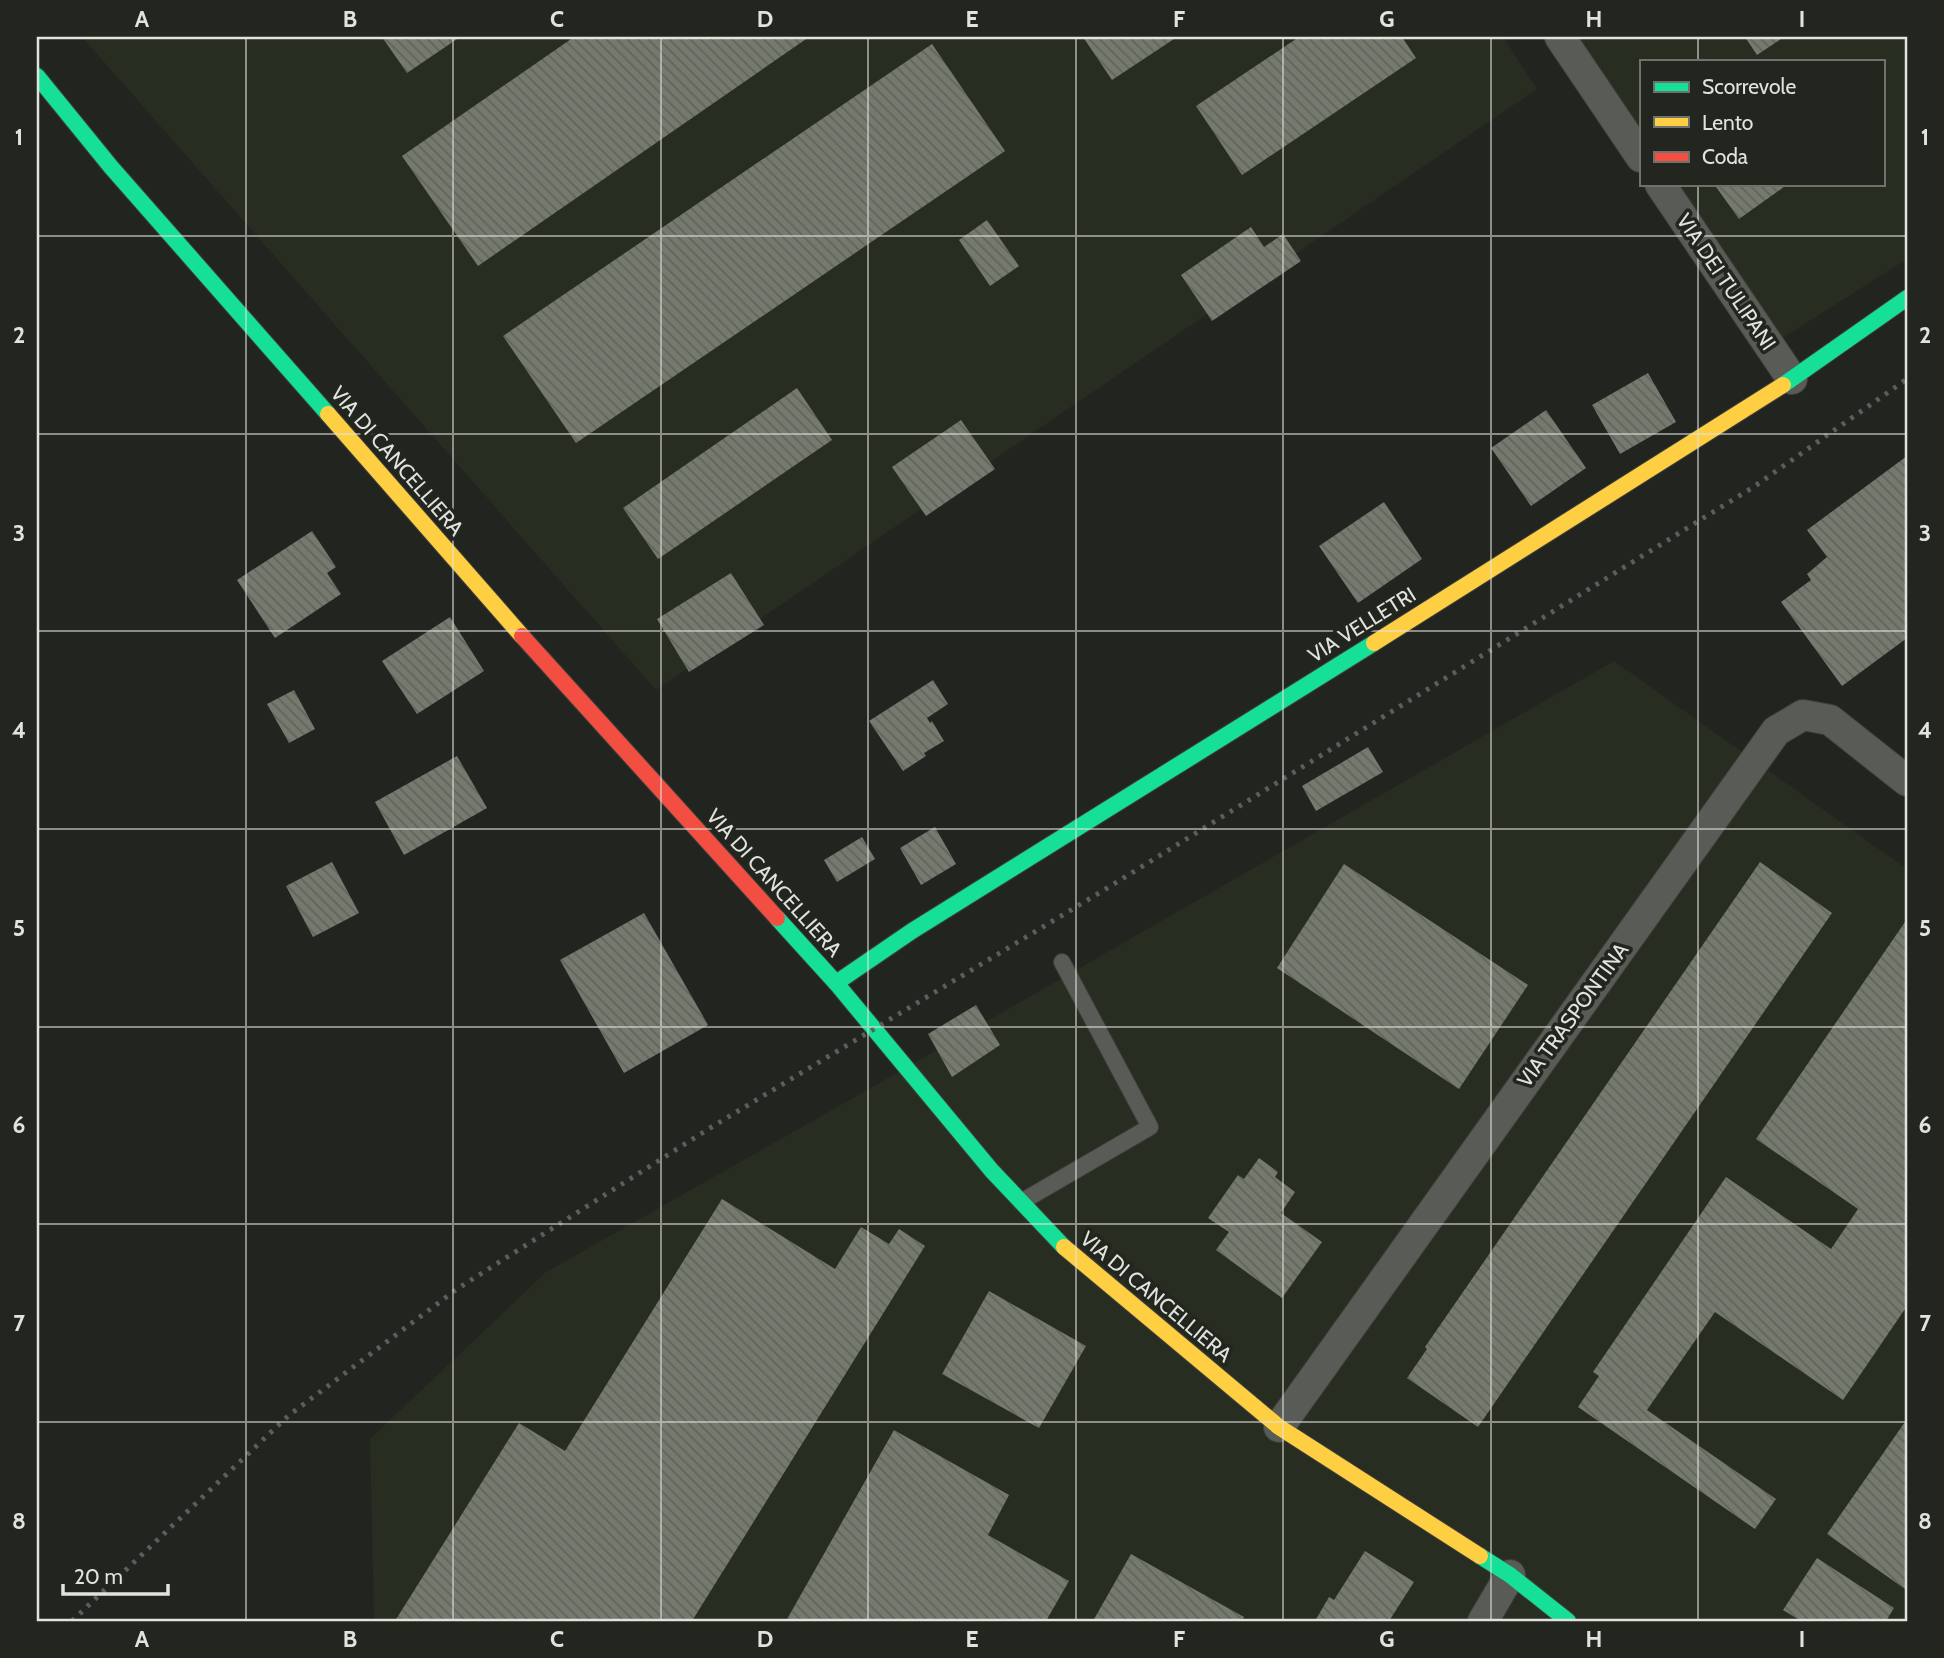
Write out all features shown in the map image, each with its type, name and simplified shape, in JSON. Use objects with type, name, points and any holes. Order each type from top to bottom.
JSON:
[{"type":"street","points":[[1560,37],[1640,156]]},
{"type":"street","name":"VIA DI CANCELLIERA","points":[[37,76],[111,167],[515,627],[836,983],[992,1171],[1064,1247],[1279,1427],[1510,1575],[1568,1621]]},
{"type":"street","name":"VIA DEI TULIPANI","points":[[1661,186],[1792,379]]},
{"type":"street","name":"VIA VELLETRI","points":[[836,983],[936,916],[1514,556],[1792,379],[1907,298]]},
{"type":"street","name":"VIA TRASPONTINA","points":[[1279,1427],[1776,731],[1803,715],[1830,720],[1907,780]]},
{"type":"street","points":[[1483,1621],[1510,1575]]},
{"type":"lane","points":[[1021,1202],[1150,1127],[1062,962]]},
{"type":"shaded area","points":[[82,37],[1503,37],[1537,89],[656,690]]},
{"type":"shaded area","points":[[1579,37],[1907,37],[1907,259],[1778,341],[1677,186],[1884,186],[1884,60],[1640,60],[1640,129]]},
{"type":"shaded area","points":[[1614,661],[1907,869],[1907,1621],[374,1621],[370,1439],[546,1272]]},
{"type":"building","points":[[382,37],[460,37],[407,73]]},
{"type":"building","points":[[574,37],[809,37],[478,266],[402,156]]},
{"type":"building","points":[[1083,37],[1177,37],[1112,80]]},
{"type":"building","points":[[1299,37],[1402,37],[1416,58],[1242,175],[1196,106]]},
{"type":"building","points":[[1745,37],[1784,37],[1757,55]]},
{"type":"building","points":[[932,44],[1005,151],[576,443],[503,336]]},
{"type":"building","points":[[1715,186],[1785,186],[1739,219]]},
{"type":"building","points":[[987,220],[1019,266],[990,286],[959,240]]},
{"type":"building","points":[[1251,227],[1264,247],[1283,234],[1301,261],[1212,321],[1181,275]]},
{"type":"building","points":[[1648,373],[1676,422],[1620,454],[1592,405]]},
{"type":"building","points":[[797,388],[832,440],[658,559],[623,508]]},
{"type":"building","points":[[1546,410],[1586,468],[1531,506],[1491,448]]},
{"type":"building","points":[[961,420],[995,469],[926,516],[892,467]]},
{"type":"building","points":[[1907,456],[1907,638],[1842,686],[1781,602],[1811,580],[1807,574],[1827,557],[1807,530]]},
{"type":"building","points":[[1384,502],[1422,559],[1358,603],[1319,546]]},
{"type":"building","points":[[312,531],[336,567],[327,573],[341,594],[275,638],[237,580]]},
{"type":"building","points":[[731,573],[764,625],[689,672],[657,619]]},
{"type":"building","points":[[450,617],[484,671],[417,714],[382,661]]},
{"type":"building","points":[[933,680],[948,704],[927,718],[930,723],[932,721],[944,741],[924,753],[926,756],[903,771],[869,721]]},
{"type":"building","points":[[294,690],[315,729],[289,743],[267,704]]},
{"type":"building","points":[[1368,747],[1383,772],[1316,811],[1302,786]]},
{"type":"building","points":[[457,756],[487,808],[404,855],[375,802]]},
{"type":"building","points":[[935,827],[956,864],[921,885],[900,848]]},
{"type":"building","points":[[862,837],[875,859],[837,882],[824,860]]},
{"type":"building","points":[[332,862],[359,913],[313,937],[286,886]]},
{"type":"building","points":[[1760,862],[1832,913],[1478,1427],[1407,1378],[1427,1349],[1425,1347]]},
{"type":"building","points":[[1344,864],[1528,985],[1459,1089],[1277,968]]},
{"type":"building","points":[[644,913],[708,1025],[624,1073],[560,960]]},
{"type":"building","points":[[1905,922],[1907,1306],[1843,1400],[1715,1312],[1647,1410],[1776,1499],[1755,1529],[1578,1407],[1599,1376],[1593,1372],[1726,1177],[1831,1249],[1858,1209],[1756,1139]]},
{"type":"building","points":[[976,1005],[1000,1045],[952,1077],[928,1034]]},
{"type":"building","points":[[1259,1158],[1278,1172],[1275,1177],[1295,1192],[1281,1213],[1322,1242],[1282,1298],[1216,1250],[1229,1232],[1208,1218],[1238,1175],[1244,1179]]},
{"type":"building","points":[[722,1199],[835,1269],[861,1227],[889,1244],[899,1229],[925,1246],[692,1621],[395,1621],[519,1423],[565,1451]]},
{"type":"building","points":[[989,1291],[1086,1346],[1039,1428],[942,1374]]},
{"type":"building","points":[[1907,1419],[1907,1585],[1905,1589],[1827,1534]]},
{"type":"building","points":[[894,1430],[1009,1495],[988,1535],[1069,1581],[1046,1621],[786,1621]]},
{"type":"building","points":[[1365,1551],[1414,1582],[1389,1621],[1315,1621],[1329,1597],[1334,1600]]},
{"type":"building","points":[[1131,1554],[1244,1617],[1242,1621],[1093,1621]]},
{"type":"building","points":[[1817,1558],[1894,1608],[1886,1621],[1801,1621],[1783,1610]]},
{"type":"railway","points":[[72,1621],[288,1416],[457,1289],[710,1128],[1109,887],[1755,486],[1907,379]]},
{"type":"traffic: fast","points":[[37,76],[111,167],[328,414]]},
{"type":"traffic: fast","points":[[1783,385],[1907,298]]},
{"type":"traffic: fast","points":[[836,983],[912,931],[1374,643]]},
{"type":"traffic: fast","points":[[777,918],[836,983],[992,1171],[1064,1247]]},
{"type":"traffic: fast","points":[[1480,1556],[1510,1575],[1568,1621]]},
{"type":"traffic: slow","points":[[1374,643],[1783,385]]},
{"type":"traffic: slow","points":[[328,414],[522,636]]},
{"type":"traffic: slow","points":[[1064,1247],[1279,1427],[1480,1556]]},
{"type":"traffic: jam","points":[[522,636],[777,918]]}]
